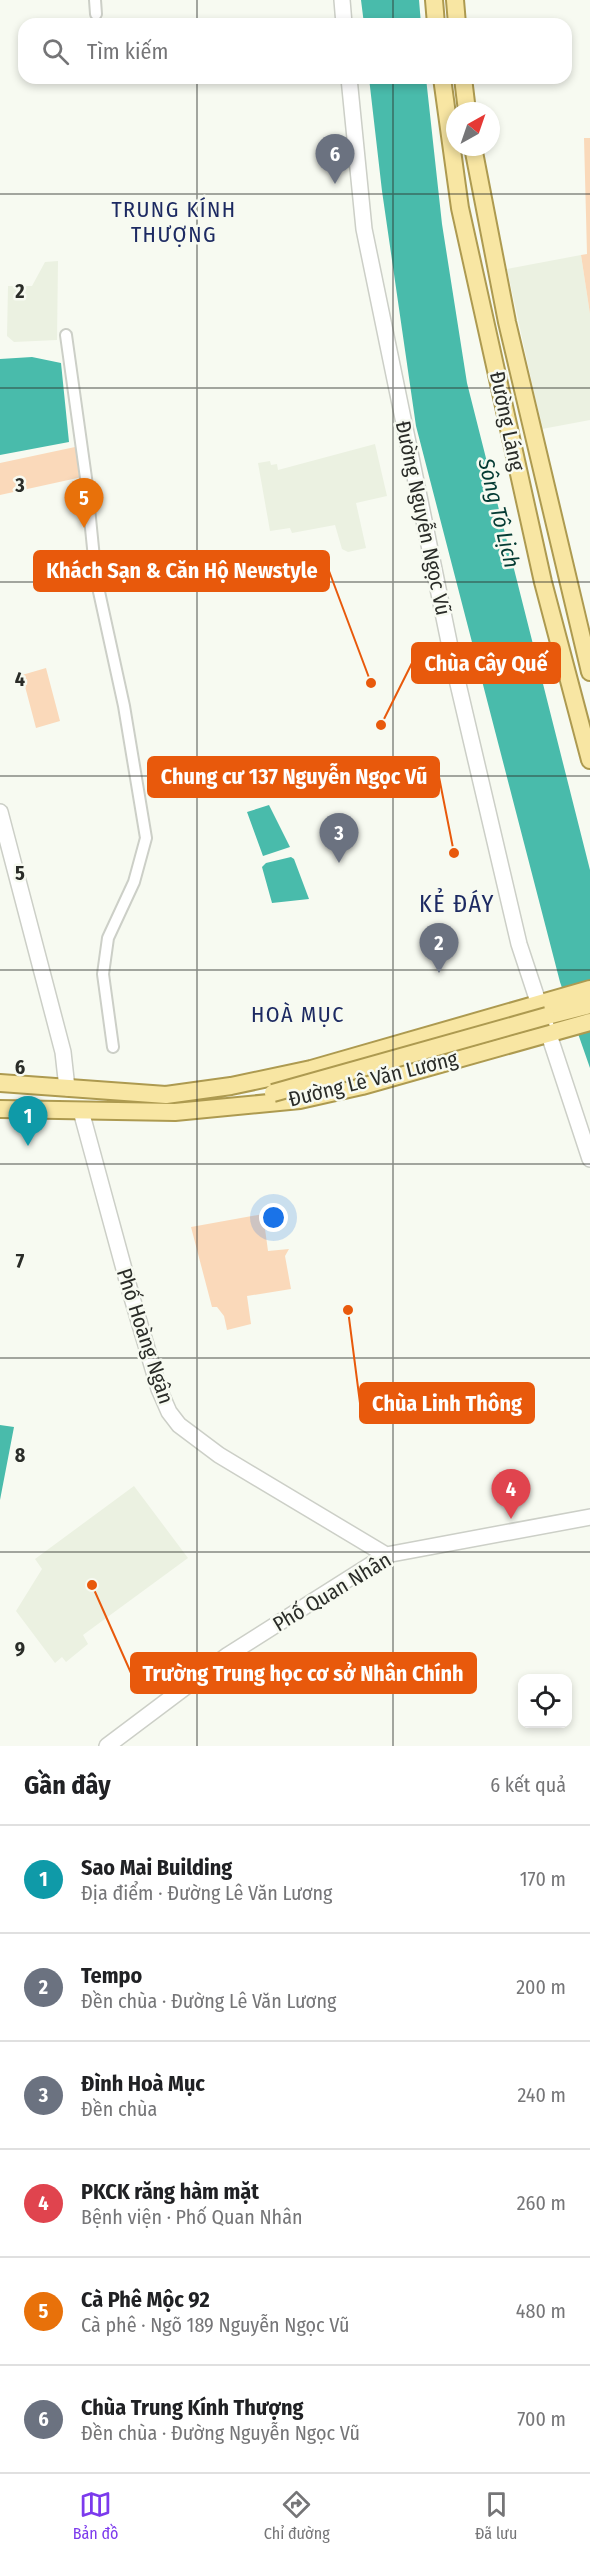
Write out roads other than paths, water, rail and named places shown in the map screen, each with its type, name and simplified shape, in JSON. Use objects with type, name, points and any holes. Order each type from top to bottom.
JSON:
[{"type":"main road","points":[[434,0],[436,18]]},
{"type":"main road","points":[[455,0],[456,18]]},
{"type":"main road","name":"Đường Láng","points":[[442,84],[460,208],[543,582],[590,760]]},
{"type":"main road","points":[[464,84],[466,102]]},
{"type":"main road","name":"Đường Láng","points":[[475,156],[507,322],[590,672]]},
{"type":"main road","points":[[516,460],[538,454]]},
{"type":"main road","name":"Đường Lê Văn Lương","points":[[0,1083],[166,1095],[231,1086],[311,1069],[590,989]]},
{"type":"main road","points":[[236,1107],[273,1093],[590,1005]]},
{"type":"main road","points":[[473,1022],[481,1052]]},
{"type":"main road","name":"Đường Lê Văn Lương","points":[[0,1109],[176,1112],[300,1100],[356,1088],[590,1022]]},
{"type":"main road","points":[[231,1086],[273,1093]]},
{"type":"street","points":[[95,0],[96,14]]},
{"type":"street","points":[[342,0],[344,18]]},
{"type":"street","name":"Đường Nguyễn Ngọc Vũ","points":[[349,84],[364,229],[428,549],[519,945],[537,1003],[554,1032],[590,1160]]},
{"type":"street","points":[[66,335],[86,478],[96,578],[124,706],[146,838],[134,882],[118,912],[107,946],[103,974],[113,1047]]},
{"type":"street","points":[[0,812],[63,1052],[67,1088]]},
{"type":"street","name":"Phố Hoàng Ngân","points":[[81,1111],[133,1301],[159,1389],[169,1412],[179,1425],[219,1455],[386,1555]]},
{"type":"street","name":"Phố Quan Nhân","points":[[107,1746],[228,1655],[386,1555],[590,1517]]},
{"type":"water","points":[[361,0],[419,0],[420,18],[363,18]]},
{"type":"water","name":"Sông Tô Lịch","points":[[370,84],[427,84],[442,224],[467,383],[590,870],[590,1068],[560,982],[416,426],[382,191]]},
{"type":"water","points":[[32,357],[61,363],[69,442],[0,455],[0,359]]},
{"type":"water","points":[[269,805],[290,847],[263,856],[247,812]]},
{"type":"water","points":[[291,857],[294,859],[309,899],[272,903],[262,867],[266,863]]},
{"type":"water","points":[[0,1425],[14,1427],[0,1500]]},
{"type":"place","name":"Chùa Trung Kính Thượng","points":[[335,184]]},
{"type":"place","name":"Cà Phê Mộc 92","points":[[84,528]]},
{"type":"place","name":"Khách Sạn & Căn Hộ Newstyle","points":[[371,683]]},
{"type":"place","name":"Chùa Cây Quế","points":[[381,725]]},
{"type":"place","name":"Chung cư 137 Nguyễn Ngọc Vũ","points":[[454,853]]},
{"type":"place","name":"Đình Hoà Mục","points":[[339,863]]},
{"type":"place","name":"Tempo","points":[[439,973]]},
{"type":"place","name":"Sao Mai Building","points":[[28,1146]]},
{"type":"place","name":"Chùa Linh Thông","points":[[348,1310]]},
{"type":"place","name":"PKCK răng hàm mặt","points":[[511,1519]]},
{"type":"place","name":"Trường Trung học cơ sở Nhân Chính","points":[[92,1585]]},
{"type":"district","name":"TRUNG KÍNH THƯỢNG","points":[[174,222]]},
{"type":"district","name":"KẺ ĐÁY","points":[[457,904]]},
{"type":"district","name":"HOÀ MỤC","points":[[298,1014]]}]
